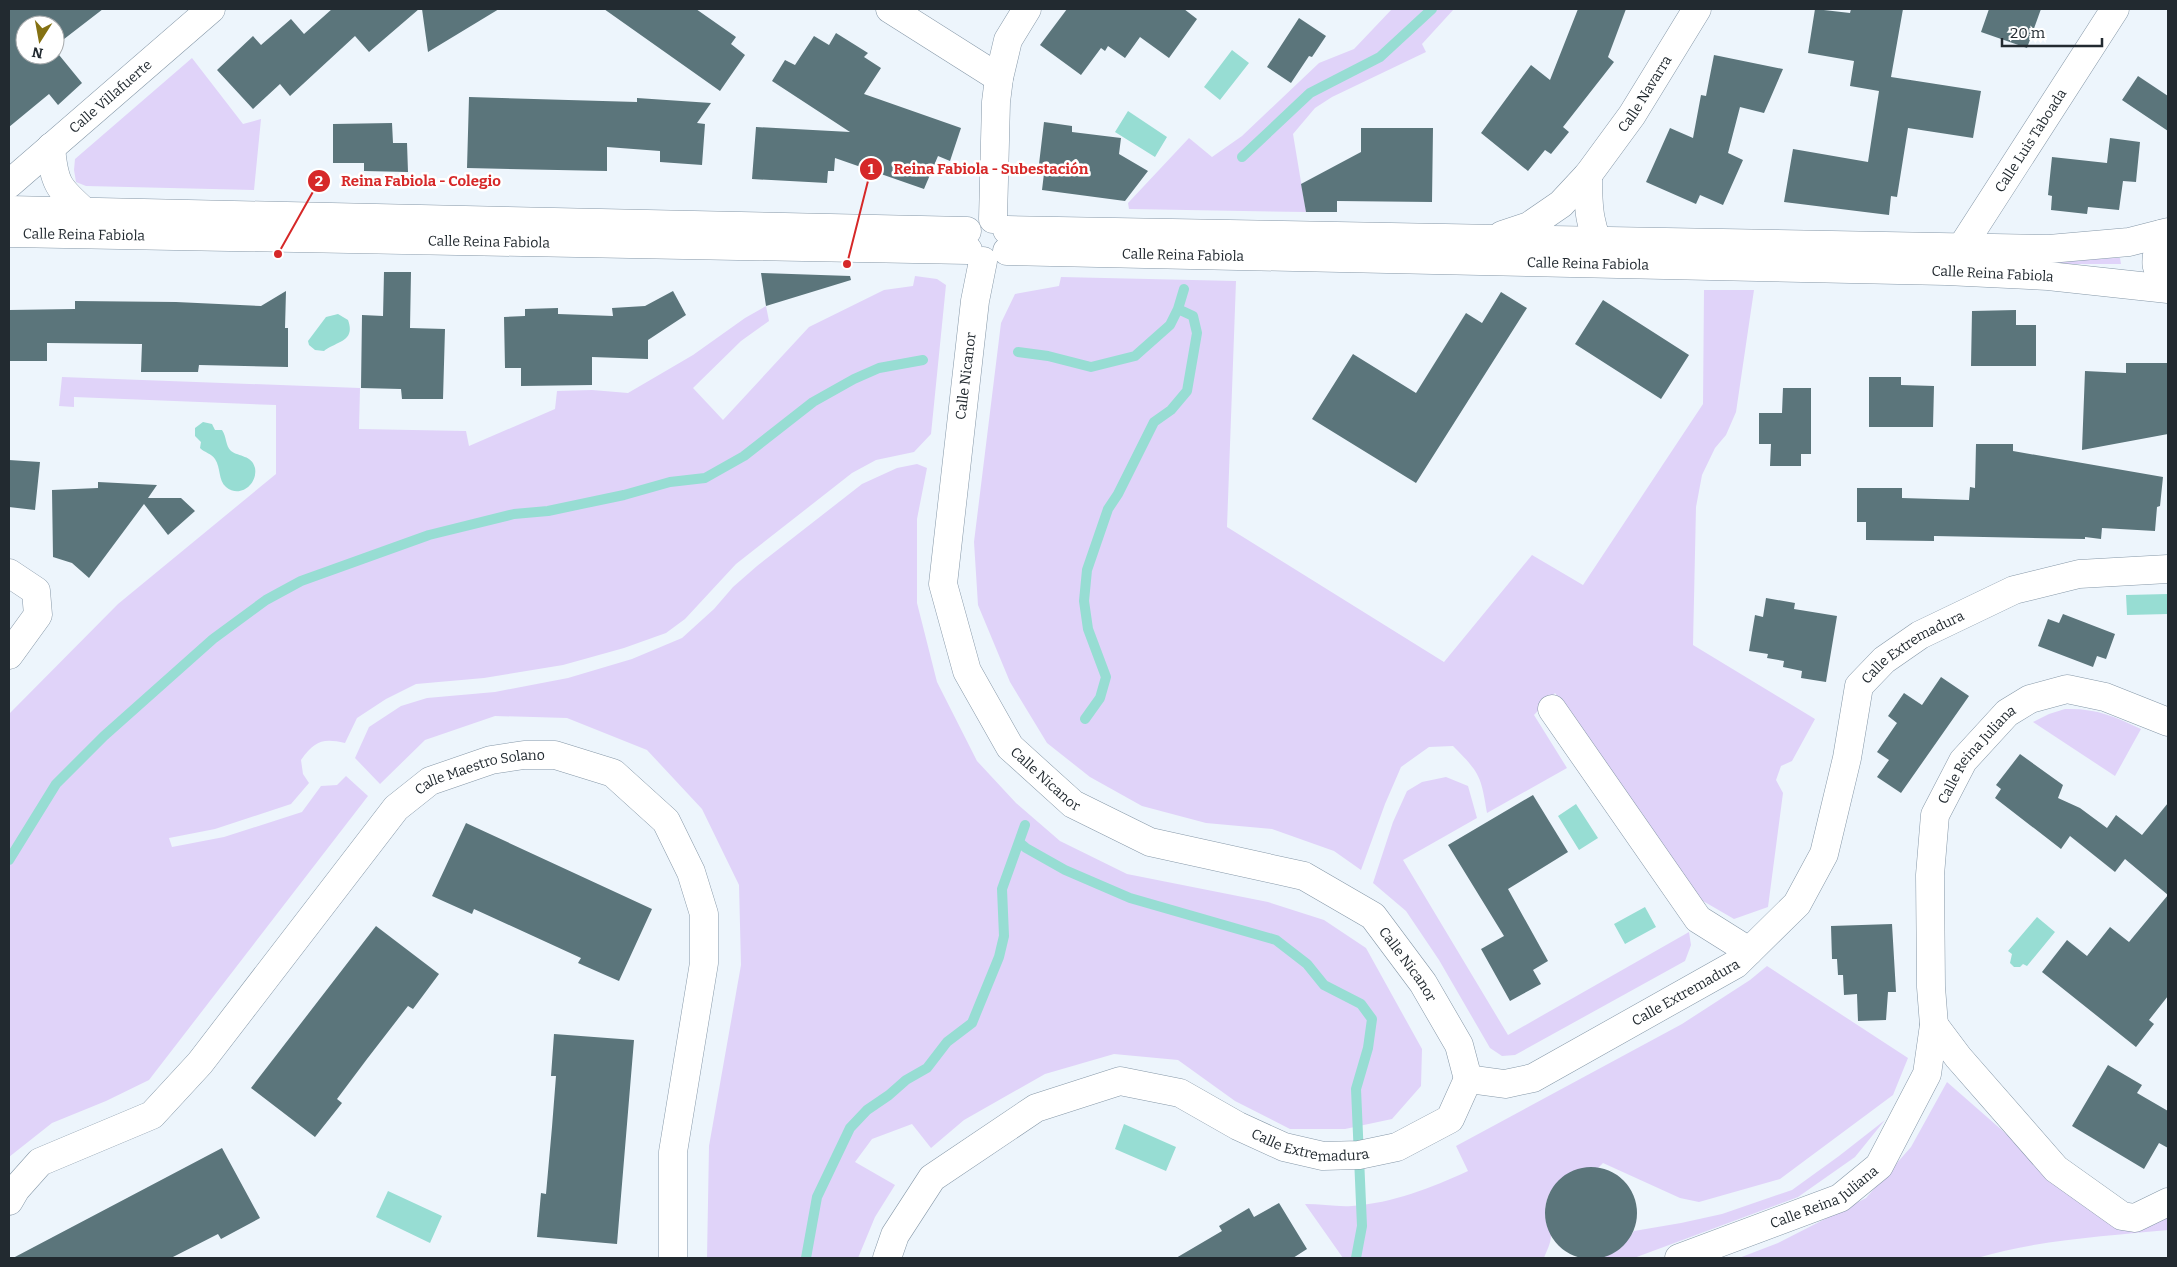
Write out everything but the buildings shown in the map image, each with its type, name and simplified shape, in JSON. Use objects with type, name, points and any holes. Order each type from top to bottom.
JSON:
[{"type":"street","name":"Calle Villafuerte","points":[[9,184],[211,9]]},
{"type":"street","points":[[890,9],[999,78]]},
{"type":"street","name":"Calle Nicanor","points":[[1027,9],[1008,40],[999,78],[988,241],[974,311],[943,584],[967,671],[1010,747],[1073,804],[1150,842],[1304,876],[1373,916],[1423,984],[1459,1045],[1468,1079]]},
{"type":"street","name":"Calle Navarra","points":[[1488,240],[1529,226],[1561,204],[1588,175],[1632,114],[1697,9]]},
{"type":"street","name":"Calle Luis Taboada","points":[[1946,270],[2115,9]]},
{"type":"street","name":"Calle Reina Fabiola","points":[[51,147],[53,174],[62,192],[85,212]]},
{"type":"street","points":[[1588,175],[1588,206],[1597,242],[1616,264]]},
{"type":"street","name":"Calle Reina Fabiola","points":[[9,210],[988,241],[1616,264],[1946,270],[2048,276],[2168,289]]},
{"type":"street","name":"Calle Reina Fabiola","points":[[9,233],[988,241],[1488,240],[2049,249],[2129,242],[2164,233],[2156,266],[2158,273],[2168,284]]},
{"type":"street","name":"Calle Extremadura","points":[[888,1258],[895,1236],[932,1178],[1036,1108],[1120,1081],[1180,1093],[1238,1126],[1276,1144],[1323,1156],[1359,1155],[1397,1147],[1450,1119],[1468,1079],[1505,1084],[1533,1078],[1736,964],[1797,904],[1824,854],[1847,758],[1859,686],[1884,660],[1920,635],[2014,590],[2079,574],[2168,569]]},
{"type":"street","points":[[9,573],[36,591],[38,615],[9,655]]},
{"type":"street","name":"Calle Reina Juliana","points":[[1679,1258],[1840,1198],[1879,1166],[1927,1074],[1934,1025],[1931,987],[1930,875],[1935,815],[1963,761],[2007,713],[2030,699],[2067,689],[2105,697],[2168,722]]},
{"type":"street","name":"Calle Extremadura","points":[[1552,709],[1698,919],[1749,951]]},
{"type":"street","name":"Calle Maestro Solano","points":[[9,1201],[16,1189],[40,1162],[152,1115],[200,1063],[396,808],[430,782],[490,760],[524,755],[555,755],[613,773],[666,821],[691,872],[704,914],[704,963],[673,1152],[674,1258]]},
{"type":"street","points":[[1934,1025],[1958,1057],[2056,1169],[2122,1216],[2135,1218],[2168,1202]]},
{"type":"shaded area","points":[[1392,9],[1454,9],[1422,44],[1426,52],[1332,97],[1315,108],[1293,134],[1306,212],[1129,209],[1128,203],[1189,138],[1212,157],[1242,136],[1319,63],[1354,49]]},
{"type":"shaded area","points":[[1232,50],[1249,63],[1220,100],[1204,87]]},
{"type":"shaded area","points":[[192,58],[243,124],[261,119],[254,190],[86,186],[76,182],[75,159]]},
{"type":"shaded area","points":[[1128,111],[1167,137],[1155,157],[1115,132]]},
{"type":"shaded area","points":[[2120,258],[2121,264],[2053,264],[2053,259]]},
{"type":"shaded area","points":[[915,276],[937,279],[946,285],[931,434],[914,452],[876,460],[852,473],[736,564],[685,619],[666,633],[624,648],[563,665],[484,678],[416,684],[386,699],[357,718],[345,743],[325,741],[315,745],[301,760],[303,774],[309,783],[291,804],[215,829],[169,838],[172,847],[224,837],[302,812],[321,786],[337,785],[346,776],[368,796],[149,1080],[106,1101],[52,1123],[9,1157],[9,714],[118,604],[276,474],[276,405],[74,397],[74,407],[59,406],[62,377],[360,388],[359,429],[466,431],[469,446],[555,409],[557,391],[592,390],[628,393],[693,355],[745,318],[766,306],[769,321],[741,341],[693,388],[723,420],[809,327],[884,290],[913,286]]},
{"type":"shaded area","points":[[1061,277],[1236,281],[1227,527],[1444,662],[1532,555],[1583,585],[1703,404],[1704,290],[1754,290],[1736,412],[1726,435],[1715,448],[1702,475],[1696,507],[1693,645],[1815,719],[1792,761],[1781,766],[1776,780],[1783,793],[1768,907],[1734,919],[1703,901],[1676,868],[1555,693],[1534,715],[1567,768],[1487,813],[1481,783],[1469,763],[1453,746],[1429,747],[1401,767],[1385,804],[1361,870],[1334,851],[1272,829],[1206,823],[1142,806],[1090,777],[1047,743],[1010,682],[978,605],[974,542],[1001,323],[1015,294],[1059,286]]},
{"type":"shaded area","points":[[338,314],[348,320],[350,327],[347,337],[324,351],[315,350],[309,345],[308,341],[326,317]]},
{"type":"shaded area","points":[[203,422],[212,424],[215,430],[222,430],[231,451],[248,458],[253,464],[255,468],[254,479],[247,488],[237,491],[231,490],[223,484],[215,459],[200,448],[201,442],[195,436],[195,428]]},
{"type":"shaded area","points":[[917,464],[927,468],[917,519],[917,603],[937,682],[977,761],[1016,803],[1060,841],[1127,874],[1268,902],[1324,920],[1366,948],[1422,1049],[1421,1086],[1392,1119],[1345,1129],[1290,1129],[1235,1101],[1178,1060],[1114,1054],[1045,1074],[964,1120],[931,1148],[912,1124],[872,1139],[855,1162],[895,1185],[875,1217],[858,1258],[707,1258],[709,1146],[741,965],[739,885],[702,809],[647,750],[567,718],[495,716],[425,740],[380,784],[355,758],[369,727],[401,706],[427,698],[495,692],[568,678],[632,659],[682,638],[757,566],[862,484],[897,468]]},
{"type":"shaded area","points":[[2168,594],[2168,614],[2127,615],[2126,595]]},
{"type":"shaded area","points":[[2065,709],[2095,711],[2141,729],[2115,776],[2033,722]]},
{"type":"shaded area","points":[[1446,777],[1468,786],[1477,818],[1403,860],[1508,1035],[1689,932],[1691,945],[1685,961],[1515,1055],[1502,1056],[1490,1048],[1439,960],[1406,911],[1373,883],[1393,822],[1407,791],[1422,782]]},
{"type":"shaded area","points":[[1576,804],[1598,838],[1579,850],[1558,816]]},
{"type":"shaded area","points":[[1645,907],[1656,927],[1625,944],[1614,924]]},
{"type":"shaded area","points":[[2037,917],[2055,932],[2027,966],[2023,964],[2020,967],[2014,967],[2010,963],[2012,954],[2008,951]]},
{"type":"shaded area","points":[[1767,966],[1908,1058],[1893,1095],[1780,1179],[1699,1202],[1680,1198],[1603,1163],[1598,1168],[1576,1172],[1558,1182],[1547,1199],[1545,1209],[1546,1221],[1551,1236],[1544,1258],[1343,1258],[1305,1204],[1346,1206],[1382,1202],[1426,1189],[1468,1171],[1456,1146],[1682,1024],[1750,980]]},
{"type":"shaded area","points":[[1947,1082],[2101,1217],[2168,1210],[2168,1230],[2047,1243],[1977,1258],[1739,1258],[1778,1243],[1866,1198],[1911,1147]]},
{"type":"shaded area","points":[[1885,1120],[1855,1157],[1798,1197],[1634,1258],[1601,1258],[1620,1248],[1634,1231],[1722,1214],[1792,1190]]},
{"type":"shaded area","points":[[1124,1124],[1176,1147],[1166,1171],[1115,1149]]},
{"type":"shaded area","points":[[388,1191],[442,1216],[430,1243],[376,1217]]},
{"type":"waterway","points":[[1242,157],[1310,93],[1380,57],[1432,9]]},
{"type":"waterway","points":[[1018,352],[1048,356],[1091,367],[1135,356],[1170,325],[1178,309],[1184,289]]},
{"type":"waterway","points":[[1085,719],[1100,698],[1106,677],[1088,629],[1084,601],[1087,570],[1108,509],[1118,494],[1154,422],[1171,410],[1187,391],[1197,333],[1193,316],[1178,309]]},
{"type":"waterway","points":[[9,860],[56,784],[104,736],[213,639],[266,600],[301,581],[429,535],[514,514],[548,511],[624,495],[670,482],[705,478],[744,456],[813,402],[854,379],[879,368],[923,360]]},
{"type":"waterway","points":[[806,1258],[817,1197],[850,1128],[867,1110],[889,1095],[906,1080],[927,1068],[947,1042],[972,1023],[999,957],[1004,936],[1002,889],[1025,825]]},
{"type":"waterway","points":[[1019,842],[1065,870],[1130,898],[1276,940],[1307,964],[1324,985],[1361,1004],[1372,1019],[1368,1048],[1356,1089],[1362,1226],[1356,1258]]},
{"type":"place","name":"Reina Fabiola - Colegio","points":[[278,254]]},
{"type":"place","name":"Reina Fabiola - Subestación","points":[[847,264]]}]
